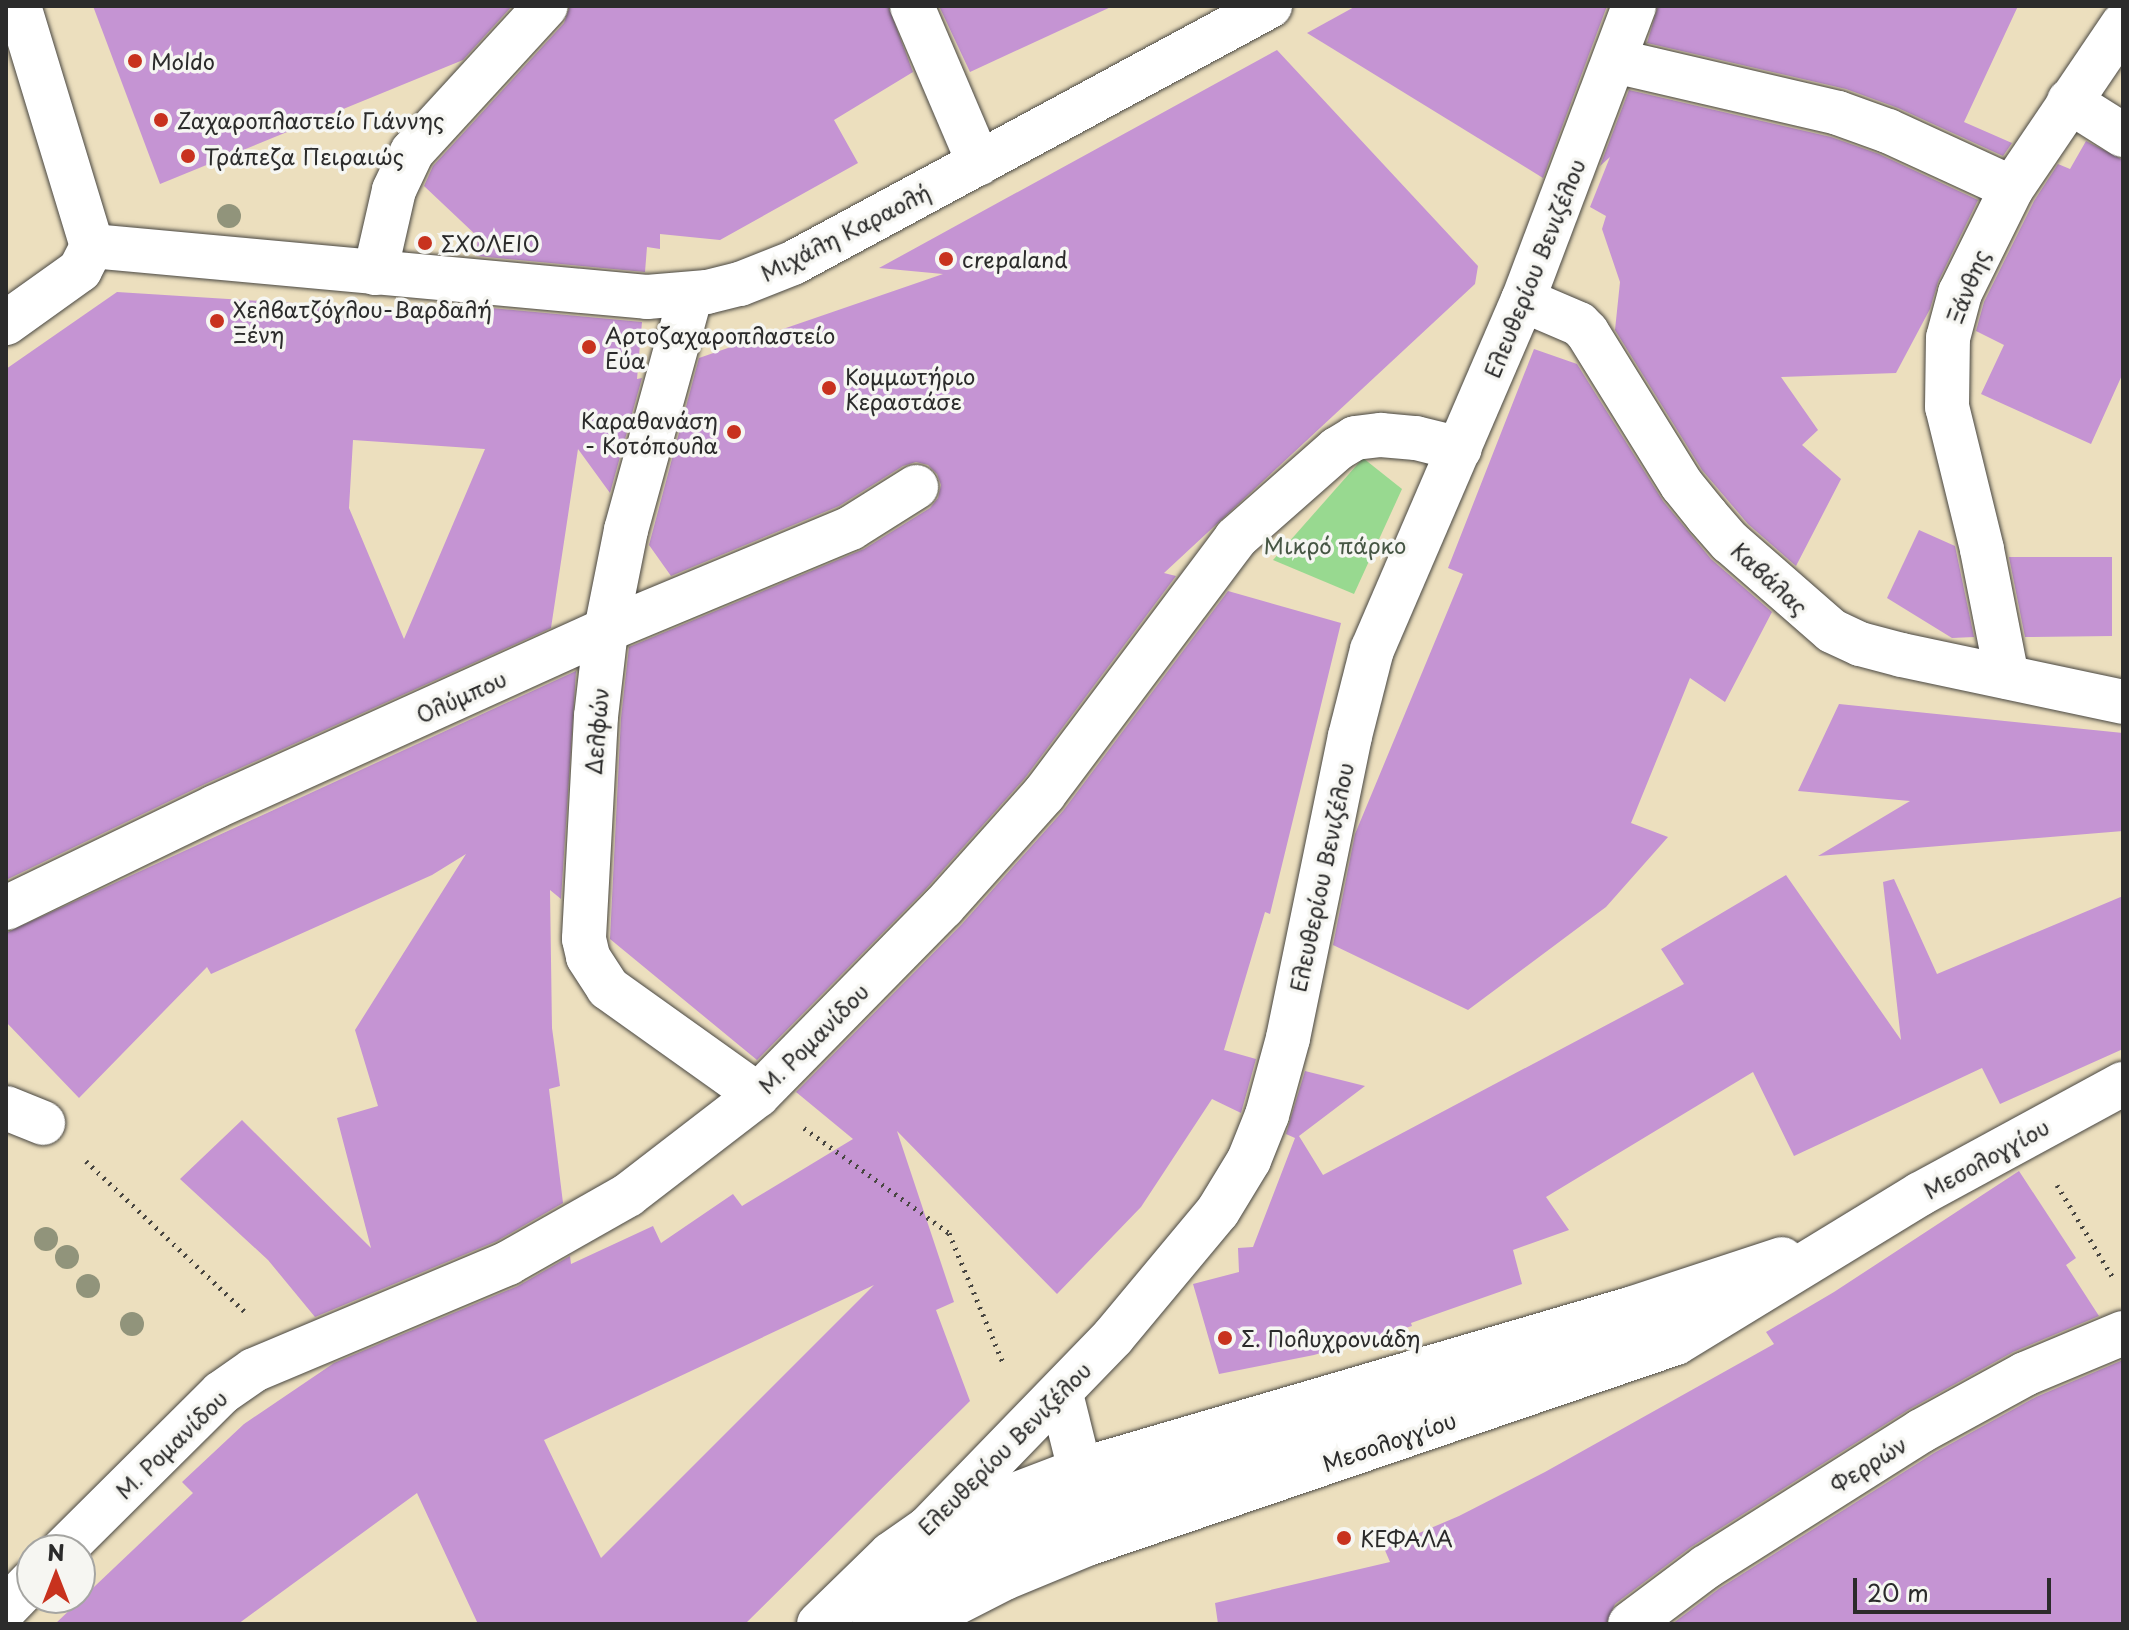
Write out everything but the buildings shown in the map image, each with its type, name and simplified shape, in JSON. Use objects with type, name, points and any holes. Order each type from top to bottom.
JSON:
[{"type":"street","points":[[6,323],[80,270],[92,246],[19,6]]},
{"type":"street","points":[[375,273],[394,190],[412,152],[546,6]]},
{"type":"street","points":[[912,6],[979,163]]},
{"type":"street","name":"Μιχάλη Καραολή","points":[[92,246],[592,295],[647,297],[691,294],[740,284],[793,263],[1270,6]]},
{"type":"street","name":"Ελευθερίου Βενιζέλου","points":[[819,1624],[891,1554],[928,1528],[1061,1394],[1218,1211],[1239,1180],[1259,1137],[1288,1038],[1367,667],[1385,618],[1523,300],[1634,6]]},
{"type":"street","name":"Ξάνθης","points":[[2007,677],[1982,549],[1951,430],[1945,361],[1960,293],[2012,188],[2123,24]]},
{"type":"street","points":[[1615,61],[1838,113],[1888,131],[2012,188]]},
{"type":"street","points":[[2069,101],[2123,135]]},
{"type":"street","name":"Δελφών","points":[[691,294],[626,530],[606,630],[596,716],[583,922],[588,957],[608,988],[758,1095]]},
{"type":"street","name":"Καβάλας","points":[[1523,300],[1579,324],[1587,332],[1682,485],[1707,516],[1813,617],[1832,631],[1860,644],[2123,702]]},
{"type":"street","name":"Μ. Ρομανίδου","points":[[79,1534],[221,1393],[254,1370],[508,1263],[628,1195],[758,1095],[943,907],[1044,794],[1236,538],[1337,449],[1355,438],[1402,436],[1460,449]]},
{"type":"street","name":"Ολύμπου","points":[[6,908],[215,807],[606,630],[851,528],[916,487]]},
{"type":"street","name":"Μεσολογγίου","points":[[914,1621],[1087,1544],[1676,1343],[2026,1134],[2123,1084]]},
{"type":"street","name":"Μεσολογγίου","points":[[928,1528],[1080,1470],[1630,1309],[1851,1236]]},
{"type":"street","points":[[1686,1309],[1683,1324],[973,1558],[914,1621],[962,1535],[1686,1309]]},
{"type":"street","name":"Φερρών","points":[[1630,1624],[1706,1567],[1934,1423],[2025,1374],[2123,1333]]},
{"type":"street","points":[[1061,1394],[1080,1470]]},
{"type":"path","points":[[758,1095],[949,1233],[996,1341]]},
{"type":"path","points":[[24,1116],[131,1201],[247,1314]]},
{"type":"path","points":[[2052,1177],[2114,1279]]},
{"type":"green space","name":"Μικρό πάρκο","points":[[1363,458],[1402,489],[1354,594],[1273,560]]},
{"type":"place","name":"Moldo","points":[[135,61]]},
{"type":"place","name":"Ζαχαροπλαστείο Γιάννης","points":[[161,120]]},
{"type":"place","name":"Τράπεζα Πειραιώς","points":[[188,156]]},
{"type":"place","name":"ΣΧΟΛΕΙΟ","points":[[425,243]]},
{"type":"place","name":"crepaland","points":[[946,259]]},
{"type":"place","name":"Χελβατζόγλου-Βαρδαλή Ξένη","points":[[217,321]]},
{"type":"place","name":"Αρτοζαχαροπλαστείο Εύα","points":[[589,347]]},
{"type":"place","name":"Κομμωτήριο Κεραστάσε","points":[[829,388]]},
{"type":"place","name":"Καραθανάση - Κοτόπουλα","points":[[734,432]]},
{"type":"place","name":"Σ. Πολυχρονιάδη","points":[[1225,1338]]},
{"type":"place","name":"ΚΕΦΑΛΑ","points":[[1344,1538]]}]
